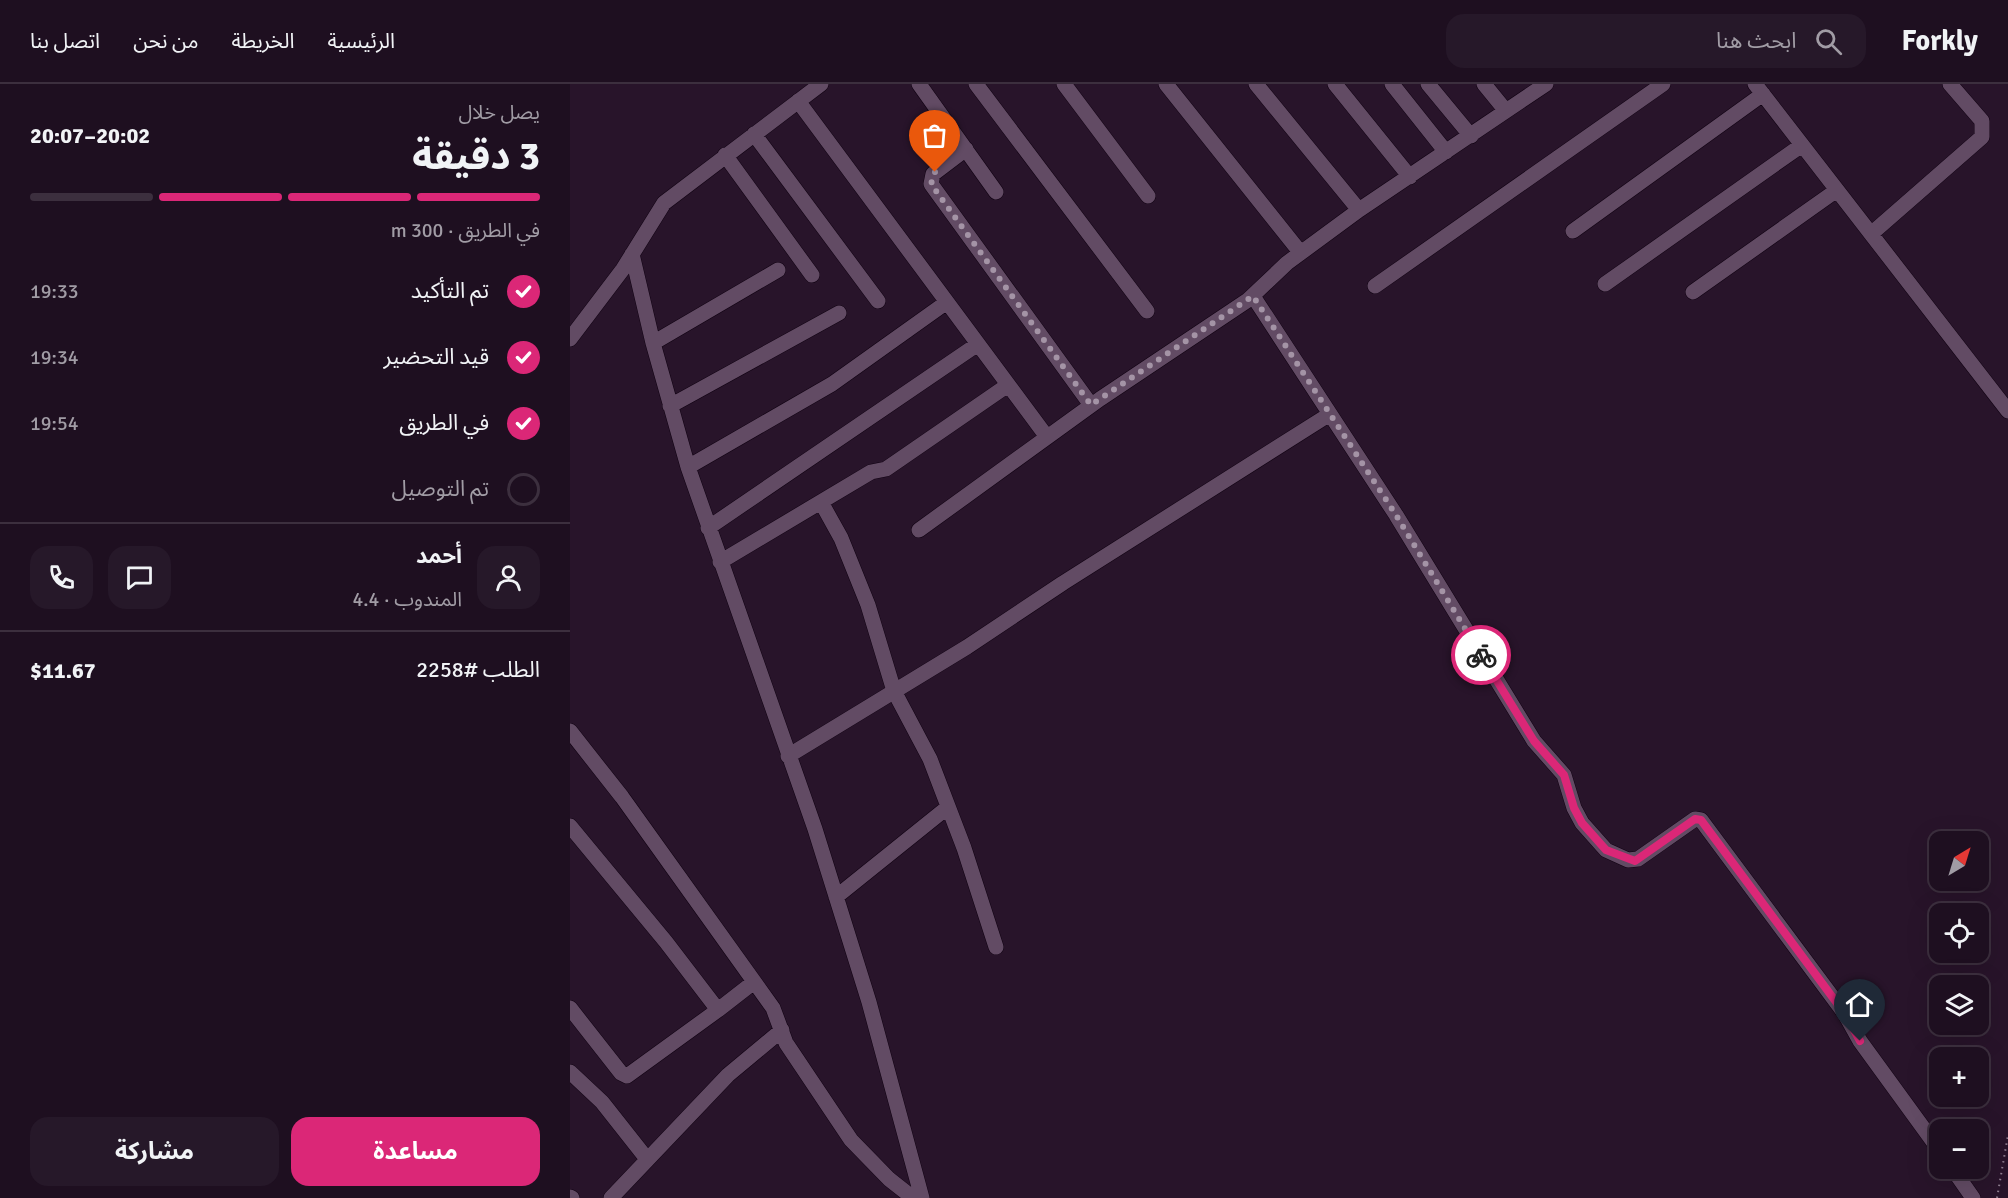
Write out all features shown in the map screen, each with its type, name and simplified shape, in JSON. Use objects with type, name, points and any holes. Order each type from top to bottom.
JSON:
[{"type":"street","points":[[570,339],[632,254],[664,202],[821,84]]},
{"type":"street","points":[[919,84],[996,192]]},
{"type":"street","points":[[976,84],[1147,311]]},
{"type":"street","points":[[1064,84],[1148,196]]},
{"type":"street","points":[[1166,84],[1300,252]]},
{"type":"street","points":[[1256,84],[1359,210]]},
{"type":"street","points":[[1335,84],[1410,177]]},
{"type":"street","points":[[1392,84],[1446,152]]},
{"type":"street","points":[[1428,84],[1470,136]]},
{"type":"street","points":[[1484,84],[1506,111]]},
{"type":"street","points":[[1375,286],[1663,84]]},
{"type":"street","points":[[1871,234],[1982,137],[1982,120],[1950,84]]},
{"type":"street","points":[[919,530],[1091,405],[1253,296],[1274,273],[1300,252],[1506,111],[1535,87]]},
{"type":"street","points":[[1572,231],[1759,89],[2008,411]]},
{"type":"street","points":[[798,101],[1047,437]]},
{"type":"street","points":[[754,134],[878,301]]},
{"type":"street","points":[[1605,284],[1802,145]]},
{"type":"street","points":[[966,149],[935,172],[931,184],[1091,405]]},
{"type":"street","points":[[725,155],[812,275]]},
{"type":"street","points":[[1693,292],[1837,190]]},
{"type":"street","points":[[632,254],[653,343],[688,467],[836,897],[869,1002],[922,1198]]},
{"type":"street","points":[[653,343],[778,270]]},
{"type":"street","points":[[1253,296],[1396,515],[1534,741],[1564,775],[1574,808],[1587,830],[1606,850],[1631,861],[1638,859],[1695,819],[1701,820],[1845,1014],[1860,1041],[1929,1136]]},
{"type":"street","points":[[688,467],[832,384],[947,302]]},
{"type":"street","points":[[670,406],[839,313]]},
{"type":"street","points":[[708,528],[978,344]]},
{"type":"street","points":[[720,562],[871,472],[884,470],[1008,385]]},
{"type":"street","points":[[788,756],[967,647],[1062,583],[1330,414]]},
{"type":"street","points":[[821,502],[841,538],[868,605],[894,691],[930,759],[996,947]]},
{"type":"street","points":[[570,731],[615,789],[773,1008],[786,1043],[851,1140],[890,1179],[913,1198]]},
{"type":"street","points":[[836,897],[948,807]]},
{"type":"street","points":[[570,826],[666,942],[718,1010]]},
{"type":"street","points":[[570,1008],[621,1073],[627,1076],[754,982]]},
{"type":"street","points":[[611,1198],[728,1075],[782,1030]]},
{"type":"street","points":[[570,1072],[602,1102],[647,1159]]},
{"type":"street","points":[[1960,1179],[1973,1198]]},
{"type":"path","points":[[1997,1198],[2008,1135]]},
{"type":"way so far","points":[[935,172],[931,177],[931,184],[1091,405],[1253,296],[1396,515],[1481,655]]},
{"type":"route","points":[[1481,655],[1534,741],[1560,768],[1568,783],[1578,816],[1603,847],[1614,854],[1635,861],[1695,819],[1701,820],[1836,1001],[1854,1027],[1860,1041]]}]
